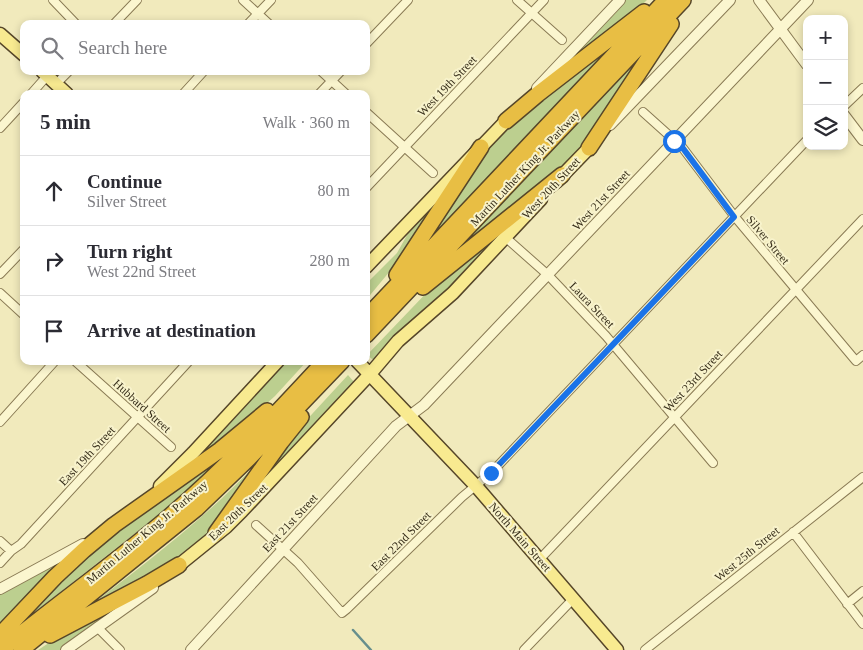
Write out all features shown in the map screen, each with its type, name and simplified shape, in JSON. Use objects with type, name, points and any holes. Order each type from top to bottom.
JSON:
[{"type":"highway","points":[[506,121],[658,0]]},
{"type":"highway","name":"Martin Luther King Jr. Parkway","points":[[371,323],[666,0]]},
{"type":"highway","points":[[589,148],[678,14],[683,0]]},
{"type":"highway","name":"Martin Luther King Jr. Parkway","points":[[371,323],[683,0]]},
{"type":"highway","points":[[371,323],[396,276],[481,147]]},
{"type":"highway","points":[[371,323],[406,304],[456,260],[562,176]]},
{"type":"highway","name":"Martin Luther King Jr. Parkway","points":[[1,650],[186,502],[322,373],[335,365]]},
{"type":"highway","points":[[0,635],[62,570],[114,525],[220,450],[322,373]]},
{"type":"highway","points":[[216,533],[281,442],[310,406],[322,373]]},
{"type":"highway","name":"Martin Luther King Jr. Parkway","points":[[21,650],[196,509],[250,458],[322,373]]},
{"type":"highway","points":[[34,639],[48,636],[179,566]]},
{"type":"main road","points":[[0,34],[20,52]]},
{"type":"main road","points":[[49,77],[63,90]]},
{"type":"main road","points":[[370,264],[506,121]]},
{"type":"main road","name":"West 20th Street","points":[[370,374],[398,341],[453,293],[589,148]]},
{"type":"main road","points":[[114,525],[180,467],[274,365]]},
{"type":"main road","name":"North Main Street","points":[[361,365],[476,486],[617,650]]},
{"type":"main road","name":"East 20th Street","points":[[179,566],[216,533],[226,527],[242,511],[370,374]]},
{"type":"street","points":[[53,0],[72,20]]},
{"type":"street","points":[[118,20],[136,0]]},
{"type":"street","points":[[242,0],[264,20]]},
{"type":"street","points":[[252,20],[271,0]]},
{"type":"street","points":[[370,40],[408,0]]},
{"type":"street","points":[[517,0],[562,40]]},
{"type":"street","name":"West 19th Street","points":[[370,184],[544,0]]},
{"type":"street","points":[[506,121],[620,0]]},
{"type":"street","name":"West 20th Street","points":[[589,148],[730,0]]},
{"type":"street","points":[[759,0],[803,60]]},
{"type":"street","name":"West 21st Street","points":[[410,415],[430,399],[808,0]]},
{"type":"street","points":[[187,90],[200,75]]},
{"type":"street","points":[[325,75],[342,90]]},
{"type":"street","points":[[324,90],[337,75]]},
{"type":"street","points":[[35,90],[49,77]]},
{"type":"street","points":[[845,105],[863,88]]},
{"type":"street","points":[[0,128],[20,106]]},
{"type":"street","name":"Silver Street","points":[[643,112],[682,147],[734,217],[856,361],[863,355]]},
{"type":"street","points":[[370,116],[433,173]]},
{"type":"street","points":[[848,120],[863,140]]},
{"type":"street","name":"East 22nd Street","points":[[284,549],[342,613],[353,605],[462,497],[491,473],[803,144]]},
{"type":"street","name":"West 23rd Street","points":[[539,560],[863,219]]},
{"type":"street","name":"Laura Street","points":[[505,237],[548,275],[613,344],[713,463]]},
{"type":"street","points":[[0,274],[20,253]]},
{"type":"street","points":[[0,293],[20,311]]},
{"type":"street","points":[[0,422],[51,365]]},
{"type":"street","name":"Hubbard Street","points":[[80,365],[171,447]]},
{"type":"street","name":"East 19th Street","points":[[0,564],[11,551],[21,544],[185,365]]},
{"type":"street","name":"East 21st Street","points":[[191,650],[396,426],[410,415]]},
{"type":"street","name":"West 25th Street","points":[[645,650],[863,477]]},
{"type":"street","points":[[0,588],[77,548],[114,525]]},
{"type":"street","points":[[256,525],[284,549]]},
{"type":"street","points":[[793,532],[863,624]]},
{"type":"street","points":[[0,542],[11,551]]},
{"type":"street","name":"East 20th Street","points":[[66,650],[179,566]]},
{"type":"street","points":[[847,604],[863,591]]},
{"type":"street","points":[[524,650],[573,599]]},
{"type":"street","points":[[96,628],[120,650]]},
{"type":"green space","points":[[625,0],[647,0],[623,23],[550,78]]},
{"type":"green space","points":[[619,40],[407,265],[491,146],[522,115]]},
{"type":"green space","points":[[651,44],[582,146],[553,178],[437,268],[522,183]]},
{"type":"green space","points":[[459,176],[405,253],[370,295],[370,280],[397,253],[411,228]]},
{"type":"green space","points":[[511,223],[474,267],[375,359],[370,357],[370,352],[433,286]]},
{"type":"green space","points":[[281,365],[303,365],[275,396],[243,425],[189,463]]},
{"type":"green space","points":[[348,375],[354,382],[242,506],[301,426]]},
{"type":"green space","points":[[223,454],[203,476],[161,513],[17,626],[78,561]]},
{"type":"green space","points":[[264,455],[206,536],[176,563],[86,609],[156,555],[201,517],[244,477]]},
{"type":"green space","points":[[67,558],[0,626],[0,593]]},
{"type":"green space","points":[[134,598],[61,650],[38,650],[61,635]]},
{"type":"waterway","points":[[353,630],[371,650]]},
{"type":"route","points":[[491,473],[734,217],[682,147],[674,141]]}]
